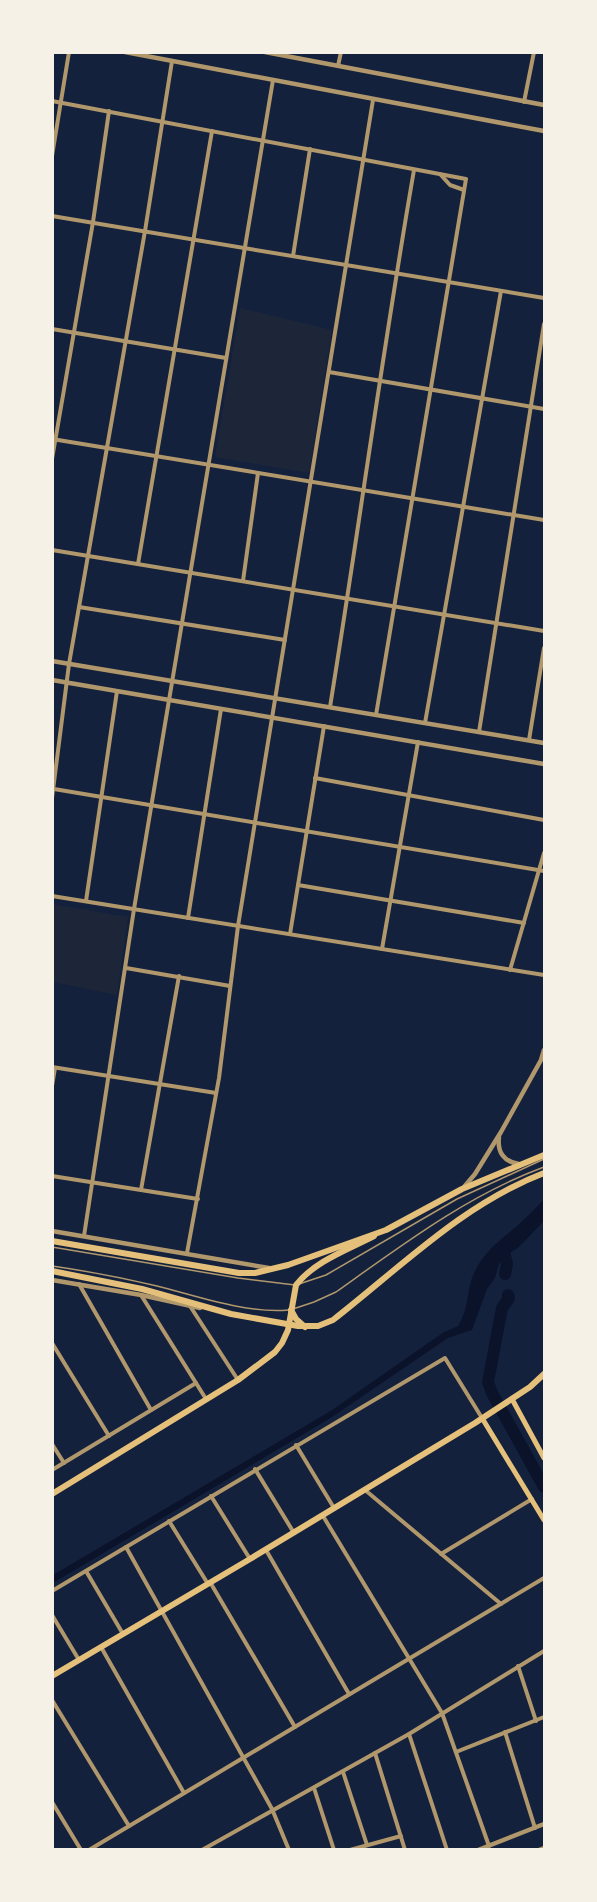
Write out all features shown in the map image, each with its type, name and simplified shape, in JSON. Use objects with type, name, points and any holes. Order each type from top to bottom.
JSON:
[{"type":"main road","points":[[52,1494],[207,1400],[274,1352],[282,1343],[289,1325],[296,1285],[318,1265],[462,1189],[544,1155]]},
{"type":"main road","points":[[52,1271],[142,1289],[231,1314],[289,1325],[318,1326],[333,1320],[428,1240],[456,1221],[529,1179],[544,1173]]},
{"type":"main road","points":[[52,1242],[238,1273],[255,1273],[288,1265],[386,1230]]},
{"type":"main road","points":[[290,1309],[304,1327]]},
{"type":"main road","points":[[52,1676],[365,1490],[509,1401],[544,1374]]},
{"type":"main road","points":[[509,1401],[544,1458]]},
{"type":"main road","points":[[485,1416],[544,1520]]},
{"type":"street","points":[[52,156],[69,52]]},
{"type":"street","points":[[125,52],[544,131]]},
{"type":"street","points":[[265,52],[544,105]]},
{"type":"street","points":[[338,66],[341,52]]},
{"type":"street","points":[[524,102],[534,52]]},
{"type":"street","points":[[52,798],[69,664],[172,61]]},
{"type":"street","points":[[84,1236],[189,572],[273,80]]},
{"type":"street","points":[[187,1253],[216,1093],[238,926],[373,99]]},
{"type":"street","points":[[52,101],[466,179],[376,715]]},
{"type":"street","points":[[52,459],[93,222],[109,111]]},
{"type":"street","points":[[138,564],[212,131]]},
{"type":"street","points":[[293,256],[310,149]]},
{"type":"street","points":[[330,707],[365,490],[396,273],[414,170]]},
{"type":"street","points":[[440,174],[450,185],[464,190]]},
{"type":"street","points":[[52,216],[544,298]]},
{"type":"street","points":[[425,723],[501,291]]},
{"type":"street","points":[[479,732],[544,324]]},
{"type":"street","points":[[52,329],[226,358]]},
{"type":"street","points":[[329,372],[544,409]]},
{"type":"street","points":[[54,439],[544,520]]},
{"type":"street","points":[[243,581],[258,472]]},
{"type":"street","points":[[52,550],[544,631]]},
{"type":"street","points":[[79,607],[285,640]]},
{"type":"street","points":[[529,740],[544,648]]},
{"type":"street","points":[[52,661],[544,743]]},
{"type":"street","points":[[52,681],[544,764]]},
{"type":"street","points":[[86,901],[117,692]]},
{"type":"street","points":[[188,918],[221,709]]},
{"type":"street","points":[[290,934],[324,726]]},
{"type":"street","points":[[382,949],[418,742]]},
{"type":"street","points":[[315,778],[544,820]]},
{"type":"street","points":[[53,789],[542,871]]},
{"type":"street","points":[[510,970],[542,871],[544,853]]},
{"type":"street","points":[[297,885],[524,923]]},
{"type":"street","points":[[52,896],[544,975]]},
{"type":"street","points":[[126,968],[230,986]]},
{"type":"street","points":[[141,1190],[178,976]]},
{"type":"street","points":[[462,1189],[475,1174],[501,1132],[544,1050]]},
{"type":"street","points":[[52,1086],[54,1068],[216,1093]]},
{"type":"street","points":[[501,1132],[498,1145],[500,1152],[509,1162],[522,1165]]},
{"type":"street","points":[[52,1176],[198,1199]]},
{"type":"street","points":[[52,1231],[274,1268]]},
{"type":"street","points":[[52,1280],[141,1295],[231,1314]]},
{"type":"street","points":[[79,1284],[151,1410]]},
{"type":"street","points":[[141,1295],[207,1400]]},
{"type":"street","points":[[190,1306],[238,1380]]},
{"type":"street","points":[[52,1343],[109,1436]]},
{"type":"street","points":[[52,1591],[445,1358],[485,1416]]},
{"type":"street","points":[[52,1470],[196,1383]]},
{"type":"street","points":[[52,1444],[64,1463]]},
{"type":"street","points":[[296,1445],[334,1509]]},
{"type":"street","points":[[255,1469],[294,1533]]},
{"type":"street","points":[[365,1490],[501,1604]]},
{"type":"street","points":[[211,1496],[250,1559]]},
{"type":"street","points":[[441,1554],[532,1499]]},
{"type":"street","points":[[322,1515],[442,1713],[489,1846]]},
{"type":"street","points":[[169,1521],[295,1727]]},
{"type":"street","points":[[126,1547],[272,1809],[289,1850]]},
{"type":"street","points":[[266,1550],[349,1695]]},
{"type":"street","points":[[86,1571],[123,1634]]},
{"type":"street","points":[[89,1850],[544,1578]]},
{"type":"street","points":[[52,1615],[79,1660]]},
{"type":"street","points":[[101,1647],[184,1793]]},
{"type":"street","points":[[202,1850],[409,1734],[544,1651]]},
{"type":"street","points":[[518,1666],[536,1720]]},
{"type":"street","points":[[52,1700],[129,1826]]},
{"type":"street","points":[[456,1752],[544,1718]]},
{"type":"street","points":[[505,1732],[535,1828]]},
{"type":"street","points":[[409,1734],[447,1850]]},
{"type":"street","points":[[375,1753],[405,1850]]},
{"type":"street","points":[[343,1772],[367,1845]]},
{"type":"street","points":[[314,1788],[334,1850]]},
{"type":"street","points":[[52,1802],[81,1850]]},
{"type":"street","points":[[478,1850],[544,1824]]},
{"type":"street","points":[[350,1850],[401,1836]]},
{"type":"street","points":[[539,1850],[544,1848]]},
{"type":"lane","points":[[52,1247],[238,1278],[296,1285],[326,1275],[457,1200],[544,1160]]},
{"type":"lane","points":[[52,1266],[225,1303],[254,1308],[290,1309],[326,1298],[462,1205],[544,1167]]},
{"type":"shaded area","points":[[240,308],[332,330],[309,473],[215,457]]},
{"type":"shaded area","points":[[52,904],[128,917],[117,995],[53,982]]},
{"type":"shaded area","points":[[544,1199],[544,1221],[499,1264],[472,1330],[448,1338],[329,1419],[53,1583],[53,1575],[332,1410],[444,1332],[458,1326],[478,1265],[493,1246],[525,1219]]},
{"type":"waterway","points":[[504,1251],[507,1264],[505,1274]]},
{"type":"waterway","points":[[508,1295],[509,1298],[502,1308],[488,1382],[544,1487]]}]
